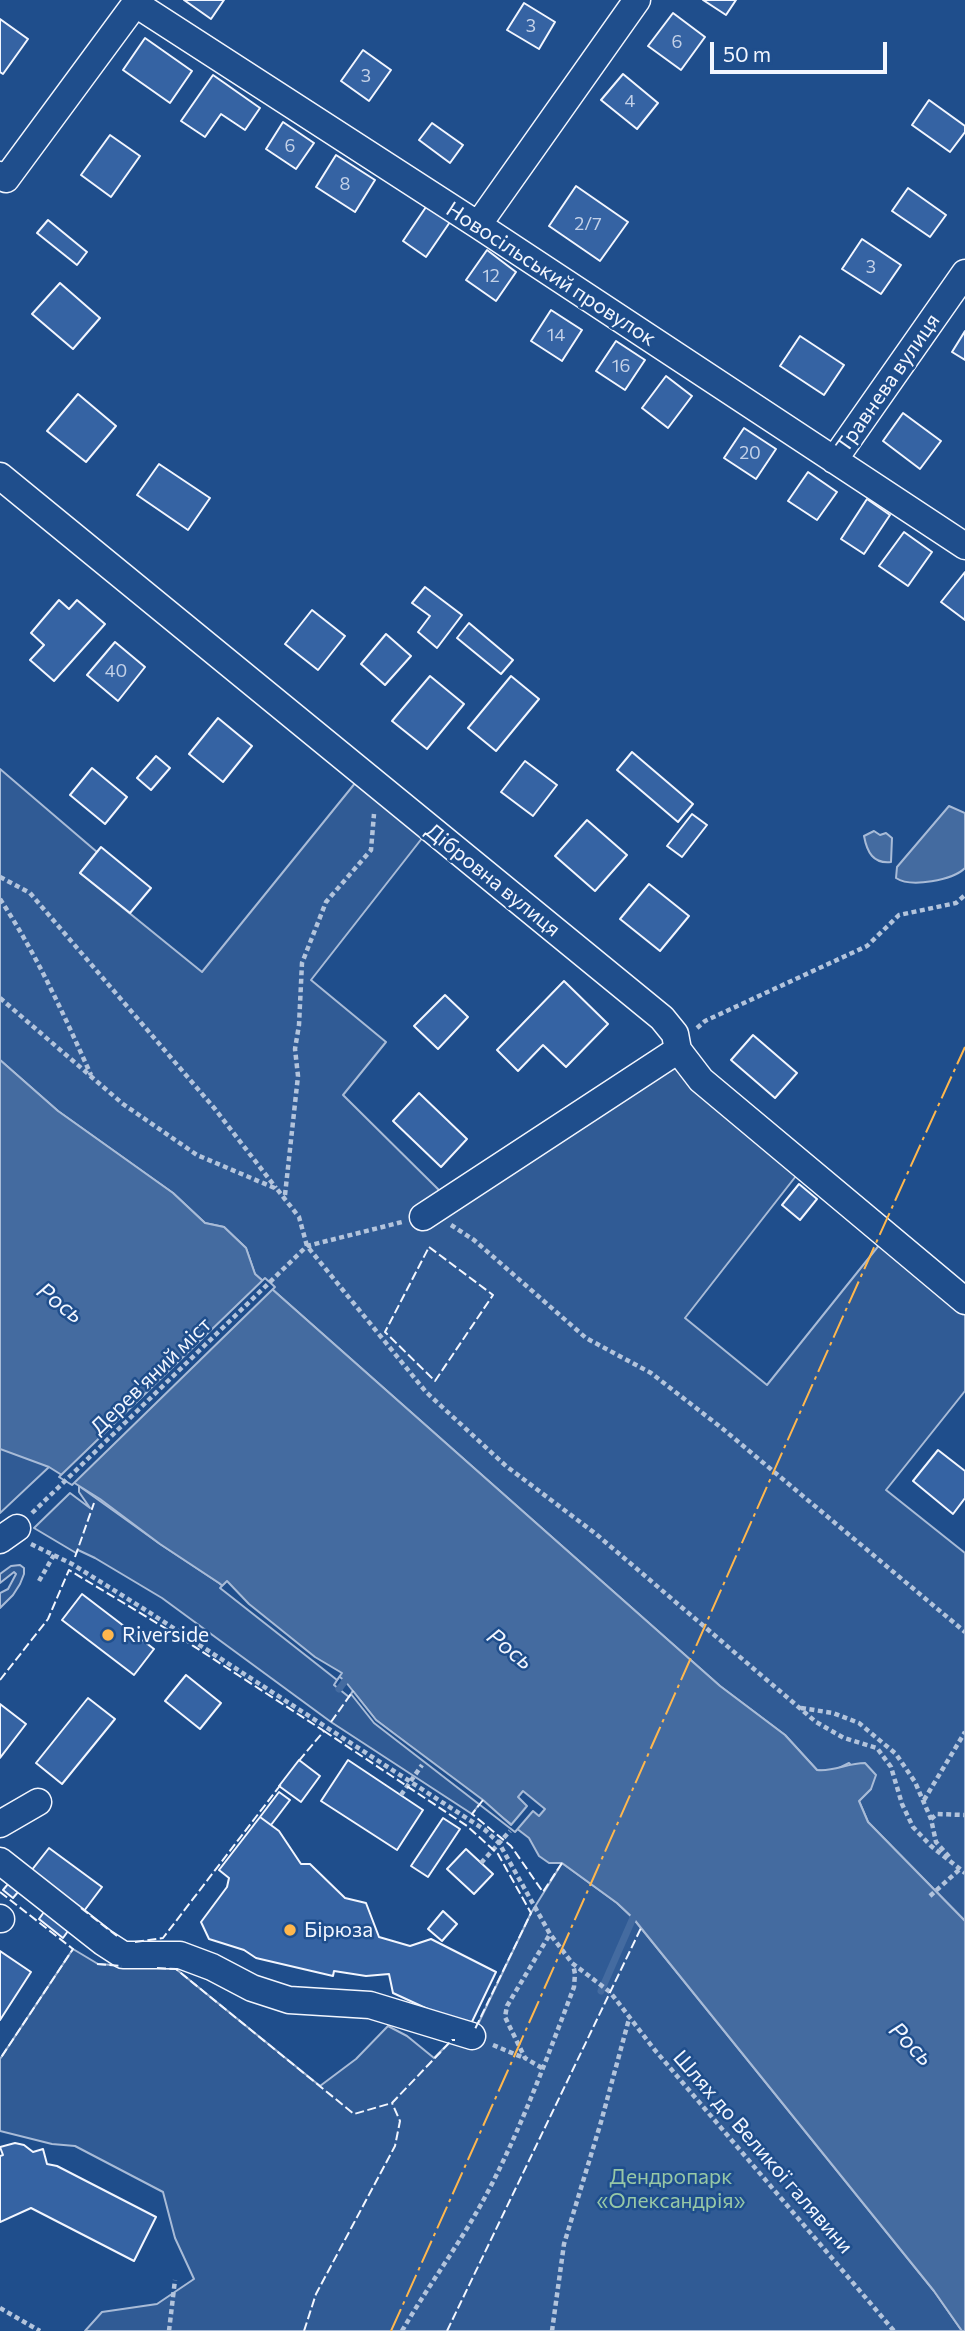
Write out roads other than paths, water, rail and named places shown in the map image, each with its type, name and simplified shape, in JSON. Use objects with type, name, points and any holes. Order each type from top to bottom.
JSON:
[{"type":"street","points":[[478,225],[637,0]]},
{"type":"street","points":[[2,181],[137,2]]},
{"type":"street","name":"Новосільський провулок","points":[[137,2],[965,546]]},
{"type":"street","name":"Травнева вулиця","points":[[835,460],[965,273]]},
{"type":"street","name":"Дібровна вулиця","points":[[0,476],[662,1018],[675,1034],[678,1049],[701,1080],[965,1301]]},
{"type":"street","points":[[423,1217],[678,1049]]},
{"type":"street","points":[[0,1824],[38,1802]]},
{"type":"street","points":[[0,1861],[123,1955],[180,1955],[212,1967],[253,1989],[289,2000],[370,2005],[472,2036]]},
{"type":"water","points":[[949,806],[965,813],[965,868],[951,876],[932,881],[911,882],[896,878],[897,867]]},
{"type":"water","points":[[874,831],[880,835],[886,833],[892,838],[891,862],[875,859],[869,852],[864,836]]},
{"type":"water","name":"Рось","points":[[0,1060],[58,1111],[173,1193],[205,1223],[224,1227],[246,1248],[255,1274],[720,1686],[785,1735],[817,1770],[865,1763],[876,1775],[871,1789],[859,1801],[868,1822],[965,1921],[965,2331],[962,2331],[934,2291],[633,1918],[617,1903],[562,1863],[549,1863],[539,1856],[529,1838],[376,1720],[345,1681],[219,1583],[160,1544],[100,1499],[49,1467],[0,1449]]},
{"type":"waterway","points":[[339,1689],[345,1681]]},
{"type":"waterway","points":[[601,1991],[633,1918]]},
{"type":"place","name":"Riverside","points":[[108,1635]]},
{"type":"place","name":"Бірюза","points":[[290,1930]]},
{"type":"park label","name":"Дендропарк «Олександрія»","points":[[671,2189]]}]
